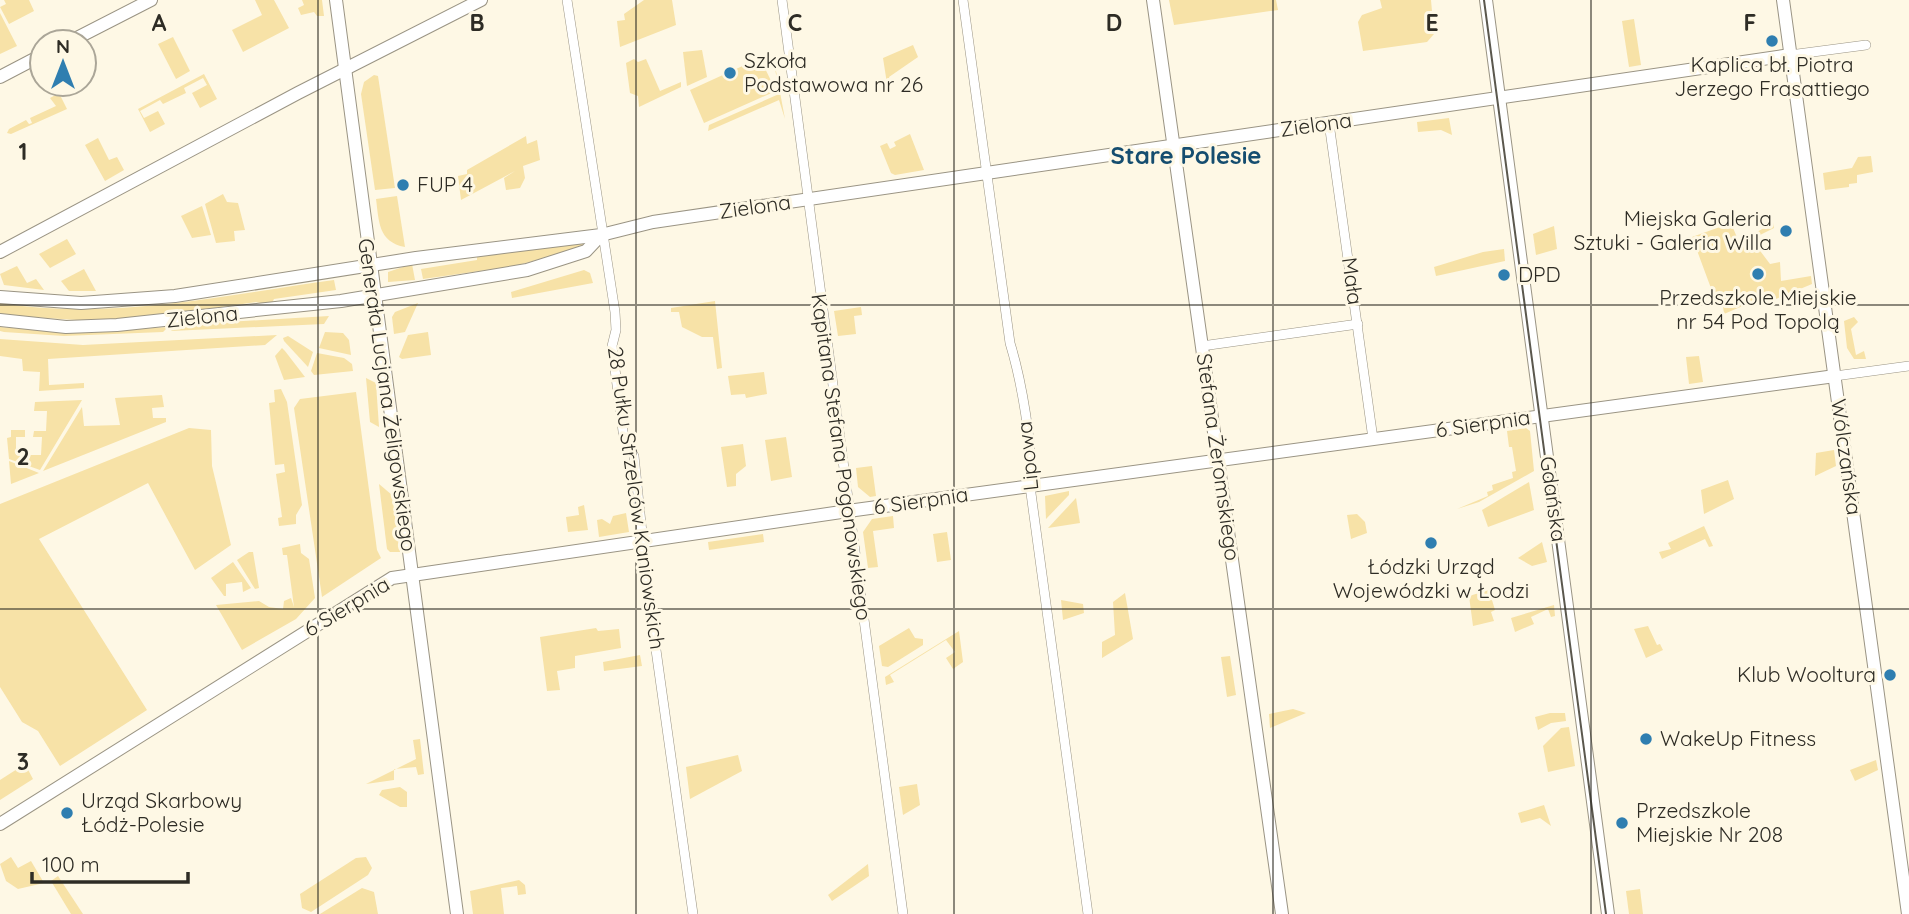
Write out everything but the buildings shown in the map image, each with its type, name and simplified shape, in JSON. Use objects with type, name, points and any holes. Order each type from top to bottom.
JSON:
[{"type":"street","points":[[96,28],[151,0]]},
{"type":"street","name":"Generała Lucjana Żeligowskiego","points":[[336,0],[457,914]]},
{"type":"street","points":[[0,252],[481,0]]},
{"type":"street","name":"28 Pułku Strzelców Kaniowskich","points":[[567,0],[617,330],[612,346],[624,439],[634,456],[693,914]]},
{"type":"street","name":"Kapitana Stefana Pogonowskiego","points":[[782,0],[799,122],[806,200],[903,914]]},
{"type":"street","name":"Lipowa","points":[[963,0],[1010,343],[1017,367],[1029,451],[1030,486],[1088,914]]},
{"type":"street","name":"Stefana Żeromskiego","points":[[1153,0],[1282,914]]},
{"type":"street","name":"Gdańska","points":[[1486,0],[1608,914]]},
{"type":"street","name":"Wólczańska","points":[[1783,0],[1908,914]]},
{"type":"street","name":"Zielona","points":[[0,297],[81,303],[143,300],[601,235],[653,222],[1866,45]]},
{"type":"street","points":[[0,77],[28,62]]},
{"type":"street","name":"Mała","points":[[1329,123],[1373,439]]},
{"type":"street","name":"Zielona","points":[[0,320],[66,327],[117,325],[282,309],[527,270],[586,251],[601,235]]},
{"type":"street","points":[[1202,346],[1358,324]]},
{"type":"street","name":"6 Sierpnia","points":[[0,824],[388,580],[848,511],[1909,366]]},
{"type":"shaded area","points":[[4,0],[29,0],[34,11],[9,24],[0,7],[6,4]]},
{"type":"shaded area","points":[[255,0],[274,0],[289,28],[243,52],[232,30],[262,15]]},
{"type":"shaded area","points":[[302,0],[322,0],[324,16],[317,16],[314,12],[301,15],[298,8],[304,5]]},
{"type":"shaded area","points":[[644,0],[672,0],[676,25],[620,47],[617,21],[625,20],[624,14]]},
{"type":"shaded area","points":[[1169,0],[1276,0],[1278,10],[1174,25]]},
{"type":"shaded area","points":[[1380,0],[1431,0],[1434,34],[1427,42],[1363,51],[1358,22],[1362,15],[1382,8]]},
{"type":"shaded area","points":[[0,13],[17,46],[0,54]]},
{"type":"shaded area","points":[[1634,19],[1641,65],[1629,67],[1622,21]]},
{"type":"shaded area","points":[[173,37],[190,71],[176,79],[158,44]]},
{"type":"shaded area","points":[[913,45],[918,57],[889,77],[892,89],[888,90],[883,58]]},
{"type":"shaded area","points":[[702,50],[707,77],[687,86],[683,52]]},
{"type":"shaded area","points":[[773,55],[785,119],[779,100],[708,131],[709,125],[779,94]]},
{"type":"shaded area","points":[[760,58],[776,91],[704,123],[690,90]]},
{"type":"shaded area","points":[[634,59],[638,62],[646,59],[660,91],[681,82],[681,87],[639,107],[638,96],[630,93],[626,63]]},
{"type":"shaded area","points":[[204,74],[217,99],[200,108],[192,93],[207,85],[203,78],[184,88],[186,93],[163,104],[160,100],[140,111],[144,118],[158,111],[165,124],[150,132],[138,109]]},
{"type":"shaded area","points":[[374,75],[378,76],[395,188],[375,190],[361,94],[364,82]]},
{"type":"shaded area","points":[[50,98],[62,98],[67,109],[11,134],[7,133],[9,129],[26,120],[29,124],[32,123],[30,118],[56,106]]},
{"type":"shaded area","points":[[1449,118],[1452,135],[1441,130],[1418,132],[1417,122]]},
{"type":"shaded area","points":[[910,134],[924,170],[895,175],[891,173],[880,146],[887,143],[890,149],[896,146],[894,142]]},
{"type":"shaded area","points":[[526,136],[527,144],[537,140],[540,160],[523,166],[525,178],[520,188],[506,190],[504,178],[515,171],[461,200],[458,176],[467,174],[467,170]]},
{"type":"shaded area","points":[[98,138],[109,160],[117,157],[124,170],[105,181],[85,145]]},
{"type":"shaded area","points":[[1871,156],[1873,172],[1857,175],[1857,183],[1849,184],[1849,187],[1825,190],[1823,173],[1852,168],[1858,157]]},
{"type":"shaded area","points":[[223,194],[227,202],[238,203],[245,230],[234,231],[235,241],[216,243],[205,204]]},
{"type":"shaded area","points":[[397,196],[405,247],[385,235],[378,215],[376,199]]},
{"type":"shaded area","points":[[202,206],[211,235],[192,238],[181,216]]},
{"type":"shaded area","name":"Przedszkole Miejskie nr 54 Pod Topolą","points":[[1731,223],[1741,247],[1749,244],[1746,238],[1773,223],[1774,228],[1760,235],[1755,244],[1770,264],[1780,262],[1781,281],[1811,276],[1812,284],[1776,299],[1773,293],[1724,314],[1722,298],[1715,299],[1692,237]]},
{"type":"shaded area","points":[[1554,226],[1557,249],[1536,255],[1533,234]]},
{"type":"shaded area","points":[[67,239],[76,254],[50,268],[39,254]]},
{"type":"shaded area","points":[[585,241],[589,245],[515,266],[423,279],[421,269],[477,260],[477,256]]},
{"type":"shaded area","points":[[1504,249],[1505,261],[1436,276],[1434,267],[1483,252]]},
{"type":"shaded area","points":[[412,264],[415,280],[388,282],[388,272]]},
{"type":"shaded area","points":[[17,266],[27,283],[36,279],[44,290],[4,285],[0,274]]},
{"type":"shaded area","points":[[84,269],[96,291],[69,291],[61,281]]},
{"type":"shaded area","points":[[584,270],[590,273],[593,283],[512,298],[511,292]]},
{"type":"shaded area","points":[[334,280],[336,290],[274,299],[271,305],[256,302],[147,318],[92,321],[0,315],[0,303],[41,308],[125,308],[209,299]]},
{"type":"shaded area","points":[[715,301],[722,368],[717,369],[713,337],[702,337],[682,327],[679,312],[671,312],[671,308]]},
{"type":"shaded area","points":[[418,303],[405,332],[394,334],[392,317],[395,312]]},
{"type":"shaded area","points":[[861,307],[862,315],[854,316],[856,334],[838,336],[834,311]]},
{"type":"shaded area","points":[[329,316],[324,324],[171,331],[175,326],[192,324]]},
{"type":"shaded area","points":[[1854,317],[1858,322],[1851,329],[1856,355],[1864,351],[1866,359],[1854,359],[1847,348],[1844,321]]},
{"type":"shaded area","points":[[0,327],[83,333],[168,327],[163,332],[64,336],[4,332],[0,331]]},
{"type":"shaded area","points":[[325,332],[343,333],[349,340],[351,355],[319,348]]},
{"type":"shaded area","points":[[428,332],[431,355],[402,359],[399,357],[408,335]]},
{"type":"shaded area","points":[[277,335],[265,345],[48,359],[49,385],[84,383],[84,388],[39,391],[40,372],[23,371],[22,359],[0,356],[0,339],[83,345]]},
{"type":"shaded area","points":[[288,336],[313,352],[308,367],[284,341],[283,338]]},
{"type":"shaded area","points":[[282,348],[305,377],[284,380],[275,356]]},
{"type":"shaded area","points":[[317,353],[344,358],[352,364],[353,371],[314,375],[311,371]]},
{"type":"shaded area","points":[[1699,356],[1703,382],[1689,384],[1686,357]]},
{"type":"shaded area","points":[[764,372],[767,394],[746,398],[745,394],[731,395],[728,376]]},
{"type":"shaded area","points":[[366,378],[376,383],[379,427],[370,422]]},
{"type":"shaded area","points":[[281,389],[287,402],[302,505],[296,515],[296,524],[279,526],[278,518],[282,517],[276,474],[285,472],[284,464],[275,465],[269,403],[275,402],[274,390]]},
{"type":"shaded area","points":[[356,392],[377,550],[381,558],[322,597],[294,408],[300,399]]},
{"type":"shaded area","points":[[162,395],[164,407],[152,408],[153,418],[166,418],[166,422],[43,471],[82,407],[84,426],[120,425],[115,398]]},
{"type":"shaded area","points":[[82,400],[40,470],[9,459],[7,438],[11,437],[11,430],[25,430],[25,437],[16,437],[16,455],[41,455],[42,437],[33,437],[34,431],[46,431],[47,411],[34,411],[35,402]]},
{"type":"shaded area","points":[[189,428],[211,430],[212,466],[231,545],[195,570],[148,483],[39,539],[147,710],[60,766],[38,731],[22,722],[0,687],[0,504]]},
{"type":"shaded area","points":[[1526,428],[1530,431],[1534,471],[1479,502],[1457,509],[1488,496],[1487,492],[1493,490],[1492,485],[1513,478],[1512,472],[1516,471],[1507,431]]},
{"type":"shaded area","points":[[786,437],[792,477],[771,481],[765,440]]},
{"type":"shaded area","points":[[743,444],[746,466],[736,474],[736,486],[727,487],[721,447]]},
{"type":"shaded area","points":[[1834,450],[1836,466],[1815,476],[1816,453]]},
{"type":"shaded area","points":[[9,461],[39,473],[11,484]]},
{"type":"shaded area","points":[[872,466],[876,496],[870,497],[858,487],[856,468]]},
{"type":"shaded area","points":[[1728,480],[1734,499],[1704,514],[1701,490]]},
{"type":"shaded area","points":[[1529,482],[1534,510],[1488,527],[1482,510]]},
{"type":"shaded area","points":[[379,484],[392,495],[400,552],[390,552],[387,549]]},
{"type":"shaded area","points":[[1069,491],[1069,495],[1046,519],[1045,496]]},
{"type":"shaded area","points":[[1076,498],[1080,523],[1048,528]]},
{"type":"shaded area","points":[[584,505],[588,530],[568,532],[566,517],[579,515],[578,507]]},
{"type":"shaded area","points":[[626,513],[629,532],[599,537],[597,520],[602,519],[610,524],[613,516]]},
{"type":"shaded area","points":[[1357,514],[1365,522],[1367,533],[1351,539],[1347,515]]},
{"type":"shaded area","points":[[893,516],[894,528],[873,531],[878,567],[868,568],[863,532],[872,519]]},
{"type":"shaded area","points":[[1704,526],[1713,546],[1709,547],[1705,539],[1662,559],[1659,552],[1671,549],[1668,543]]},
{"type":"shaded area","points":[[947,532],[951,560],[937,562],[933,534]]},
{"type":"shaded area","points":[[763,534],[764,542],[709,550],[708,542]]},
{"type":"shaded area","points":[[1542,542],[1547,562],[1532,566],[1518,558]]},
{"type":"shaded area","points":[[300,544],[301,553],[309,559],[315,598],[296,619],[242,650],[216,605],[259,601],[269,607],[283,609],[284,601],[291,598],[294,607],[287,555],[283,555],[282,548]]},
{"type":"shaded area","points":[[253,552],[259,588],[255,589],[237,560]]},
{"type":"shaded area","points":[[233,562],[251,588],[243,592],[242,582],[226,584],[224,596],[211,578]]},
{"type":"shaded area","points":[[1489,590],[1495,610],[1491,612],[1494,621],[1473,626],[1469,596]]},
{"type":"shaded area","points":[[1125,593],[1133,639],[1102,658],[1102,642],[1115,635],[1113,602]]},
{"type":"shaded area","points":[[1061,600],[1083,604],[1084,613],[1063,620]]},
{"type":"shaded area","points":[[1554,605],[1555,616],[1551,617],[1548,609],[1531,617],[1534,624],[1515,632],[1511,618]]},
{"type":"shaded area","points":[[1648,626],[1657,645],[1660,644],[1663,650],[1646,658],[1634,629]]},
{"type":"shaded area","points":[[596,628],[598,631],[619,629],[621,648],[575,656],[575,668],[557,671],[560,690],[547,691],[540,637]]},
{"type":"shaded area","points":[[909,628],[915,638],[923,639],[923,645],[888,667],[882,666],[879,646]]},
{"type":"shaded area","points":[[959,631],[963,662],[953,669],[946,658],[955,652],[946,640],[890,675],[894,682],[886,685],[885,677]]},
{"type":"shaded area","points":[[640,655],[642,666],[604,671],[603,662]]},
{"type":"shaded area","points":[[1230,656],[1236,695],[1227,697],[1221,657]]},
{"type":"shaded area","points":[[1293,709],[1306,713],[1270,728],[1269,714]]},
{"type":"shaded area","points":[[1565,713],[1566,721],[1551,723],[1538,730],[1535,717]]},
{"type":"shaded area","points":[[1569,727],[1575,766],[1548,772],[1543,746],[1561,728]]},
{"type":"shaded area","points":[[420,739],[424,774],[418,775],[416,767],[396,769],[416,759],[413,740]]},
{"type":"shaded area","points":[[738,755],[742,771],[690,799],[686,767]]},
{"type":"shaded area","points":[[1876,760],[1878,770],[1855,781],[1850,770]]},
{"type":"shaded area","points":[[25,764],[33,779],[0,800],[0,780]]},
{"type":"shaded area","points":[[394,770],[394,780],[366,784]]},
{"type":"shaded area","points":[[917,784],[920,805],[903,815],[899,787]]},
{"type":"shaded area","points":[[400,787],[407,792],[407,807],[400,807],[379,795],[382,790]]},
{"type":"shaded area","points":[[1544,805],[1551,826],[1540,818],[1521,823],[1518,813]]},
{"type":"shaded area","points":[[11,857],[18,868],[31,861],[44,883],[18,889],[6,881],[0,864]]},
{"type":"shaded area","points":[[366,857],[372,868],[368,875],[311,912],[302,908],[300,894],[356,858]]},
{"type":"shaded area","points":[[868,864],[869,876],[832,901],[828,895]]},
{"type":"shaded area","points":[[58,876],[83,914],[71,914],[51,881]]},
{"type":"shaded area","points":[[519,880],[525,885],[526,894],[518,895],[517,886],[501,888],[504,914],[473,914],[470,891]]},
{"type":"shaded area","points":[[362,888],[374,892],[378,914],[320,914]]},
{"type":"shaded area","points":[[1640,889],[1643,914],[1629,914],[1626,891]]},
{"type":"tram line","points":[[1484,0],[1606,914]]},
{"type":"place","name":"Kaplica bł. Piotra Jerzego Frasattiego","points":[[1772,41]]},
{"type":"place","name":"Szkoła Podstawowa nr 26","points":[[730,73]]},
{"type":"place","name":"FUP 4","points":[[403,185]]},
{"type":"place","name":"Miejska Galeria Sztuki - Galeria Willa","points":[[1786,231]]},
{"type":"place","name":"Przedszkole Miejskie nr 54 Pod Topolą","points":[[1758,274]]},
{"type":"place","name":"DPD","points":[[1504,275]]},
{"type":"place","name":"Łódzki Urząd Wojewódzki w Łodzi","points":[[1431,543]]},
{"type":"place","name":"Klub Wooltura","points":[[1890,675]]},
{"type":"place","name":"WakeUp Fitness","points":[[1646,739]]},
{"type":"place","name":"Urząd Skarbowy Łódż-Polesie","points":[[67,813]]},
{"type":"place","name":"Przedszkole Miejskie Nr 208","points":[[1622,823]]},
{"type":"district","name":"Stare Polesie","points":[[1186,156]]}]
